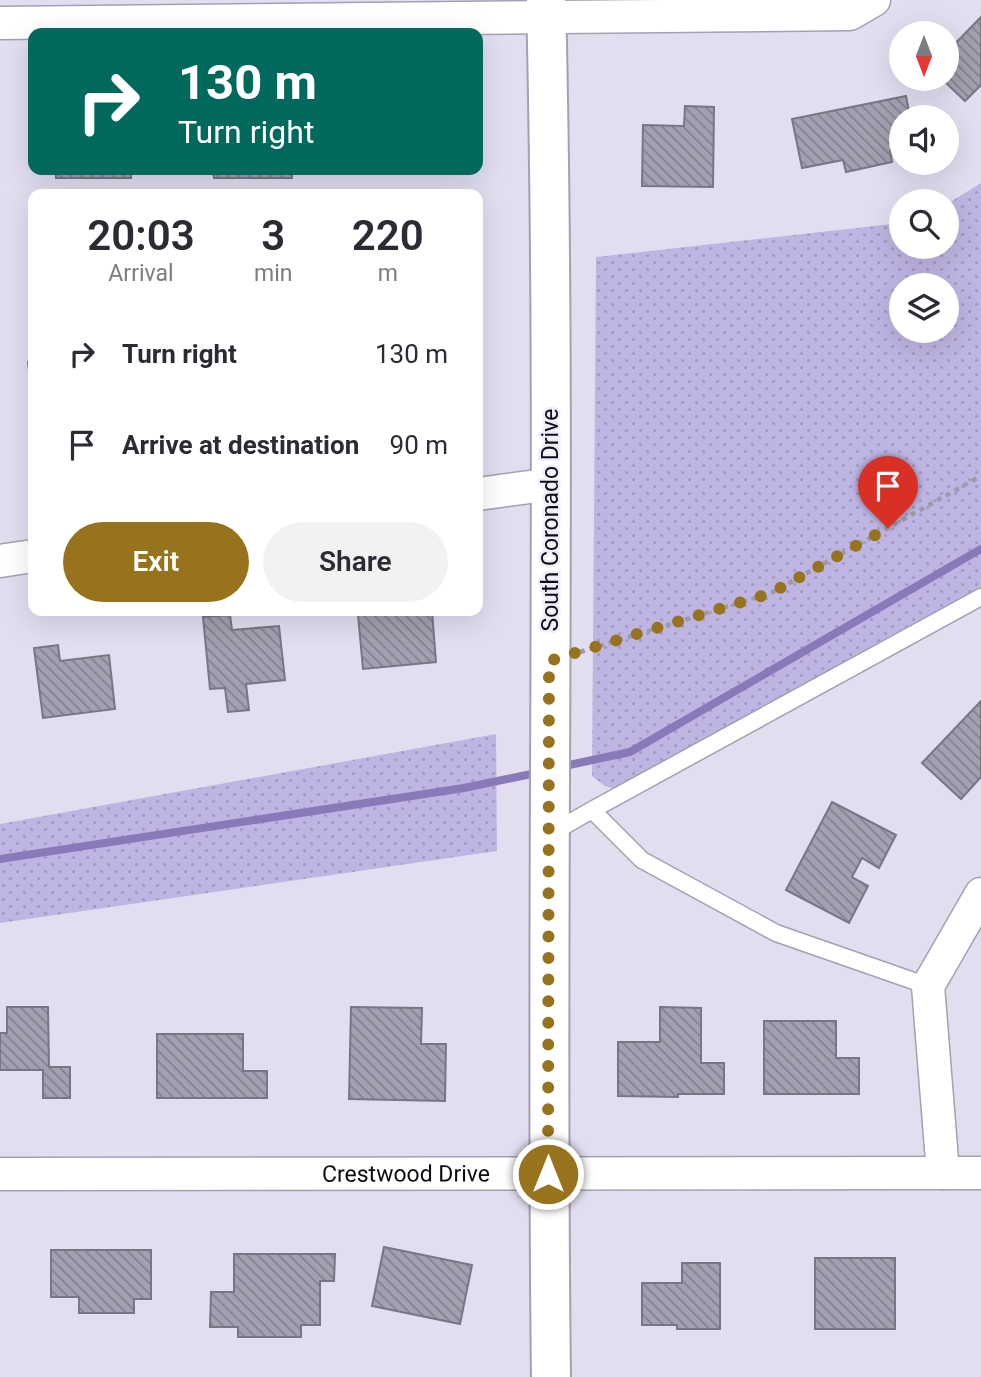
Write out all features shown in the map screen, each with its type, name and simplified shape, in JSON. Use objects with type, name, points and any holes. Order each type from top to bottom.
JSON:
[{"type":"street","points":[[0,23],[547,9],[849,14],[874,0]]},
{"type":"street","name":"South Coronado Drive","points":[[547,9],[552,484],[548,825],[551,1377]]},
{"type":"street","points":[[483,494],[552,484]]},
{"type":"street","points":[[0,561],[28,557]]},
{"type":"street","points":[[943,1173],[928,986],[981,894]]},
{"type":"street","name":"Crestwood Drive","points":[[0,1174],[981,1173]]},
{"type":"lane","points":[[548,825],[592,810],[981,597]]},
{"type":"lane","points":[[592,810],[642,860],[776,933],[928,986]]},
{"type":"path","points":[[549,661],[771,593],[981,476]]},
{"type":"shaded area","points":[[981,183],[981,589],[615,789],[605,786],[592,776],[596,257],[889,224],[889,259],[959,259],[959,197]]},
{"type":"shaded area","points":[[496,734],[497,851],[0,923],[0,824]]},
{"type":"building","points":[[981,17],[981,85],[965,101],[955,91],[959,91],[959,40]]},
{"type":"building","points":[[906,96],[908,105],[889,105],[889,163],[846,172],[843,160],[802,168],[792,119]]},
{"type":"building","points":[[685,106],[714,107],[713,187],[642,186],[643,125],[684,126]]},
{"type":"building","points":[[56,175],[131,175],[131,178],[56,178]]},
{"type":"building","points":[[214,175],[292,175],[292,178],[214,178]]},
{"type":"building","points":[[230,616],[232,630],[279,626],[285,680],[246,684],[249,710],[228,712],[225,688],[210,689],[203,617]]},
{"type":"building","points":[[358,616],[432,616],[436,662],[363,669]]},
{"type":"building","points":[[58,645],[60,661],[109,655],[115,709],[43,718],[34,648]]},
{"type":"building","points":[[981,701],[981,777],[961,799],[922,763]]},
{"type":"building","points":[[832,802],[896,835],[879,868],[862,858],[852,877],[868,886],[849,923],[786,890]]},
{"type":"building","points":[[7,1007],[48,1007],[49,1067],[70,1067],[70,1098],[43,1098],[43,1070],[0,1070],[0,1033],[7,1033]]},
{"type":"building","points":[[351,1007],[422,1008],[421,1044],[446,1044],[445,1101],[349,1099]]},
{"type":"building","points":[[660,1007],[701,1008],[701,1063],[724,1063],[724,1094],[678,1094],[678,1097],[618,1096],[618,1042],[660,1042]]},
{"type":"building","points":[[764,1021],[836,1021],[836,1058],[859,1058],[859,1094],[764,1094]]},
{"type":"building","points":[[157,1034],[243,1034],[243,1071],[267,1071],[267,1098],[157,1098]]},
{"type":"building","points":[[384,1247],[472,1265],[460,1324],[372,1306]]},
{"type":"building","points":[[51,1250],[151,1250],[151,1299],[134,1299],[134,1313],[79,1313],[79,1297],[51,1297]]},
{"type":"building","points":[[234,1254],[335,1254],[334,1281],[320,1281],[320,1325],[301,1325],[301,1337],[238,1337],[238,1327],[210,1327],[211,1292],[234,1292]]},
{"type":"building","points":[[815,1258],[895,1258],[895,1329],[815,1329]]},
{"type":"building","points":[[682,1263],[720,1263],[720,1329],[677,1329],[677,1325],[642,1325],[642,1283],[682,1283]]},
{"type":"waterway","points":[[560,767],[630,752],[981,549]]},
{"type":"waterway","points":[[0,859],[464,788],[541,772]]},
{"type":"route","points":[[548,1174],[549,661],[771,593],[888,528]]}]
